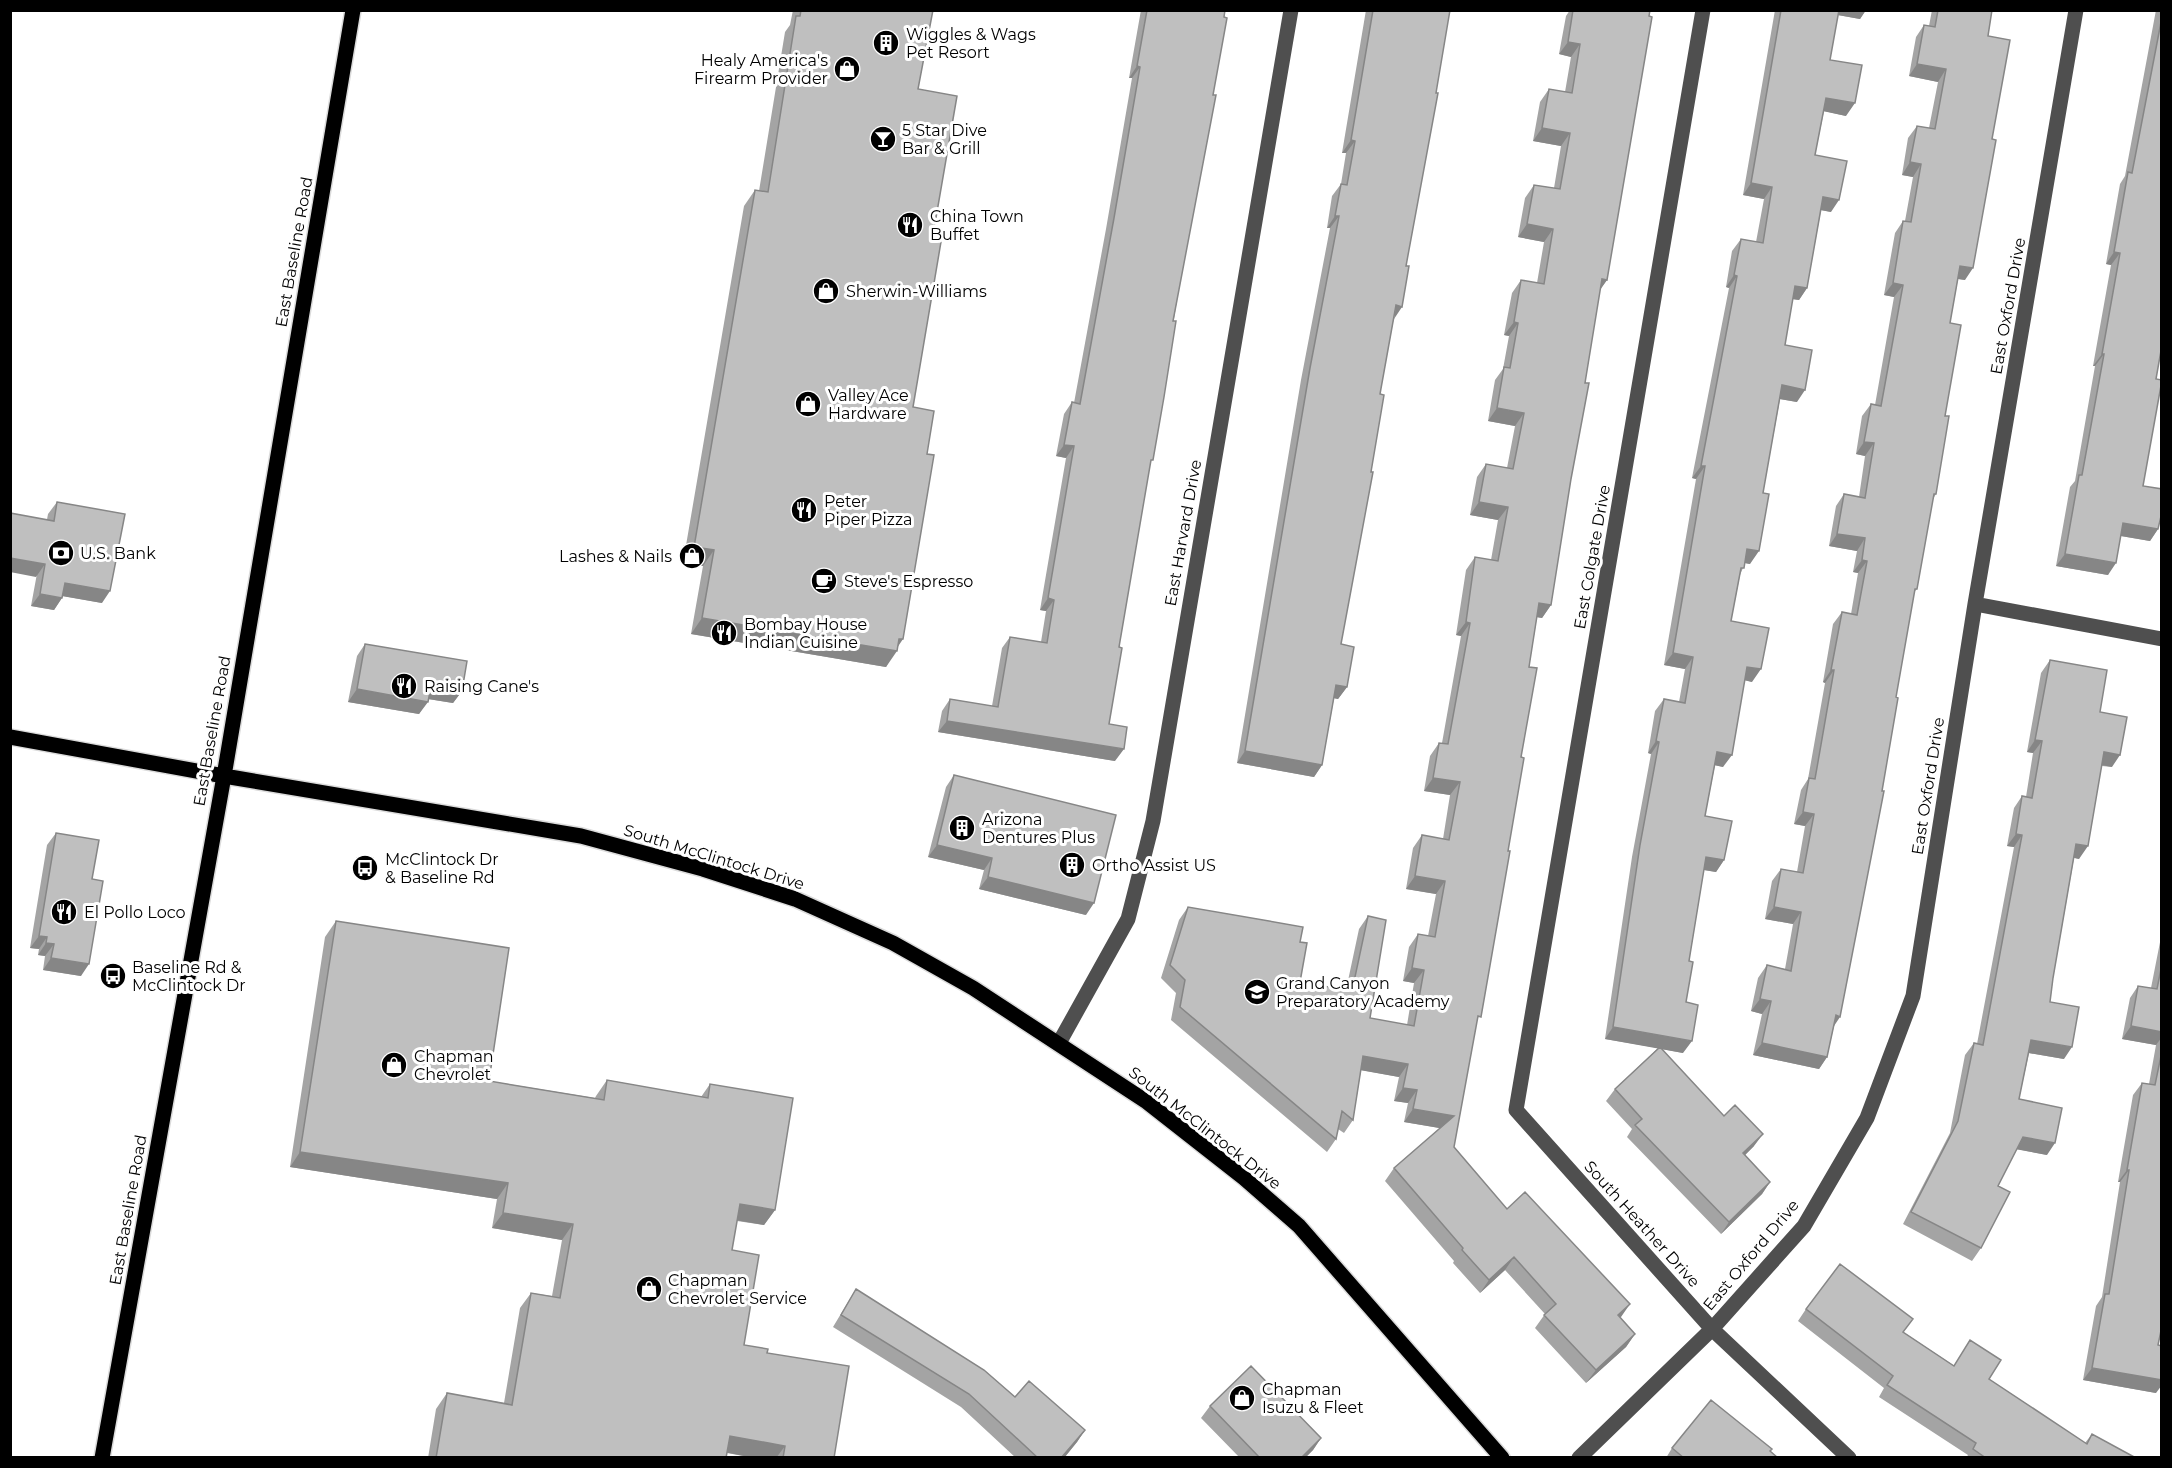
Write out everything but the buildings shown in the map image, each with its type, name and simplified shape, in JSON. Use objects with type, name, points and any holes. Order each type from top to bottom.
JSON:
[{"type":"main road","name":"East Baseline Road","points":[[102,1458],[224,776],[353,10]]},
{"type":"main road","name":"South McClintock Drive","points":[[10,737],[224,776],[581,836],[703,869],[795,899],[884,939],[973,988],[1147,1102],[1244,1178],[1299,1226],[1502,1458]]},
{"type":"street","name":"East Harvard Drive","points":[[1059,1044],[1128,919],[1153,821],[1290,10]]},
{"type":"street","name":"East Colgate Drive","points":[[1516,1110],[1703,10]]},
{"type":"street","name":"East Oxford Drive","points":[[1579,1458],[1712,1329],[1804,1226],[1867,1118],[1913,996],[1975,604],[2076,10]]},
{"type":"street","points":[[1975,604],[2162,639]]},
{"type":"street","name":"South Heather Drive","points":[[1516,1110],[1712,1329],[1850,1458]]},
{"type":"place","name":"Wiggles & Wags Pet Resort","points":[[886,43]]},
{"type":"place","name":"Healy America's Firearm Provider","points":[[847,69]]},
{"type":"place","name":"5 Star Dive Bar & Grill","points":[[883,139]]},
{"type":"place","name":"China Town Buffet","points":[[910,225]]},
{"type":"place","name":"Sherwin-Williams","points":[[826,291]]},
{"type":"place","name":"Valley Ace Hardware","points":[[808,404]]},
{"type":"place","name":"Peter Piper Pizza","points":[[804,510]]},
{"type":"place","name":"U.S. Bank","points":[[61,553]]},
{"type":"place","name":"Lashes & Nails","points":[[692,556]]},
{"type":"place","name":"Steve's Espresso","points":[[824,581]]},
{"type":"place","name":"Bombay House Indian Cuisine","points":[[724,633]]},
{"type":"place","name":"Raising Cane's","points":[[404,686]]},
{"type":"place","name":"Arizona Dentures Plus","points":[[962,828]]},
{"type":"place","name":"Ortho Assist US","points":[[1072,865]]},
{"type":"place","name":"McClintock Dr & Baseline Rd","points":[[365,868]]},
{"type":"place","name":"El Pollo Loco","points":[[64,912]]},
{"type":"place","name":"Baseline Rd & McClintock Dr","points":[[113,976]]},
{"type":"place","name":"Grand Canyon Preparatory Academy","points":[[1257,992]]},
{"type":"place","name":"Chapman Chevrolet","points":[[394,1065]]},
{"type":"place","name":"Chapman Chevrolet Service","points":[[649,1289]]},
{"type":"place","name":"Chapman Isuzu & Fleet","points":[[1242,1398]]}]
